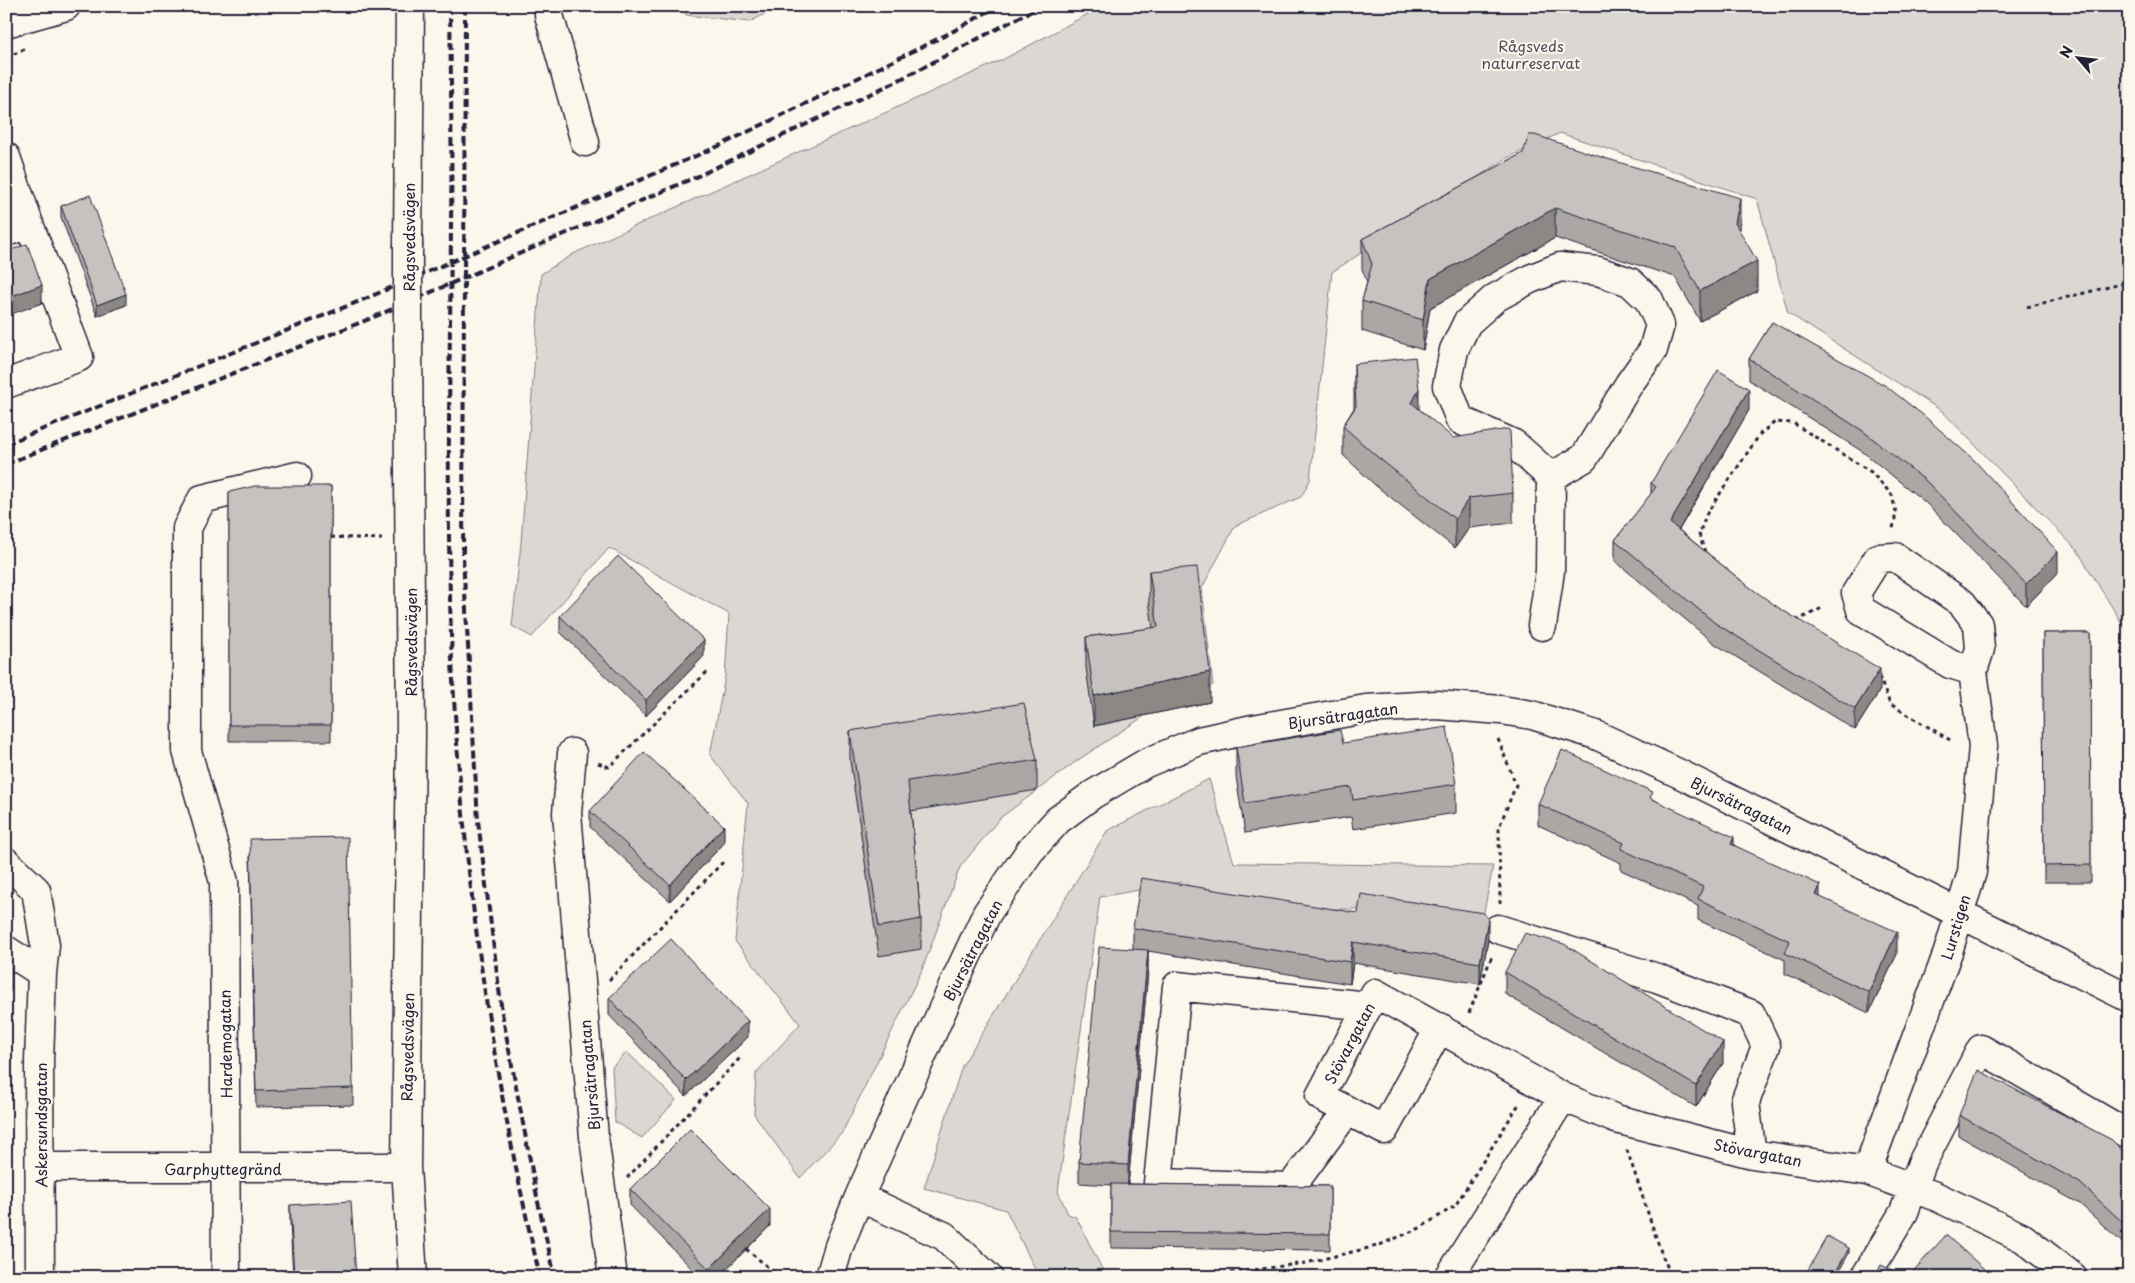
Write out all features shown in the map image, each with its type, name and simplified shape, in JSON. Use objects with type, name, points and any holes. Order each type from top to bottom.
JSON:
[{"type":"street","points":[[6,23],[66,6]]},
{"type":"street","name":"Rågsvedsvägen","points":[[410,6],[408,340],[411,734],[406,1167],[413,1277]]},
{"type":"street","points":[[550,6],[549,15],[585,142]]},
{"type":"street","points":[[6,157],[17,228],[79,357],[6,384]]},
{"type":"street","points":[[1542,626],[1550,571],[1551,477],[1514,444],[1460,420],[1447,386],[1454,350],[1467,323],[1495,298],[1530,279],[1560,267],[1598,271],[1630,282],[1650,300],[1660,325],[1654,350],[1628,384],[1584,458],[1551,477]]},
{"type":"street","name":"Hardemogatan","points":[[226,1277],[227,1168],[224,882],[187,751],[187,528],[202,499],[297,476]]},
{"type":"street","name":"Lurstigen","points":[[1867,1171],[1948,952],[1972,872],[1983,746],[1973,671],[1980,649],[1978,624],[1962,603],[1895,557],[1878,558],[1856,593],[1861,610],[1950,664],[1973,671]]},
{"type":"street","name":"Bjursätragatan","points":[[830,1277],[839,1246],[918,1060],[987,914],[1030,851],[1058,820],[1092,796],[1146,763],[1199,742],[1253,729],[1366,709],[1437,705],[1501,710],[1532,715],[1604,738],[2129,998]]},
{"type":"street","name":"Bjursätragatan","points":[[572,753],[567,813],[601,1191],[613,1277]]},
{"type":"street","name":"Askersundsgatan","points":[[6,862],[36,890],[45,945],[42,973],[39,1062],[40,1277]]},
{"type":"street","points":[[1498,930],[1657,978],[1751,1014],[1766,1046],[1745,1102],[1752,1154]]},
{"type":"street","points":[[6,950],[42,973]]},
{"type":"street","points":[[1347,1111],[1291,1187],[1158,1183],[1177,986],[1368,1006]]},
{"type":"street","name":"Stövargatan","points":[[1440,1027],[1384,1130],[1320,1096],[1375,993],[1440,1027],[1563,1097],[1616,1119],[1752,1154],[1867,1171],[1935,1196],[2023,1238],[2072,1277]]},
{"type":"street","points":[[1865,1277],[1904,1212],[1922,1163],[1981,1049],[2124,1132]]},
{"type":"street","points":[[1449,1277],[1563,1097]]},
{"type":"street","name":"Garphyttegränd","points":[[40,1167],[406,1167]]},
{"type":"street","points":[[859,1197],[944,1236],[988,1277]]},
{"type":"path","points":[[2027,307],[2129,282]]},
{"type":"path","points":[[1706,555],[1699,534],[1707,513],[1760,434],[1774,422],[1793,423],[1871,472],[1892,495],[1896,513],[1892,532]]},
{"type":"path","points":[[331,537],[385,540]]},
{"type":"path","points":[[1796,621],[1824,607]]},
{"type":"path","points":[[1788,616],[1802,628]]},
{"type":"path","points":[[572,753],[609,767],[707,672]]},
{"type":"path","points":[[1872,674],[1880,679],[1890,704],[1950,740]]},
{"type":"path","points":[[1498,738],[1516,785],[1499,827]]},
{"type":"path","points":[[582,990],[604,986],[724,861]]},
{"type":"path","points":[[601,1191],[619,1187],[740,1058]]},
{"type":"path","points":[[1199,1277],[1306,1263],[1377,1246],[1420,1228],[1455,1206],[1521,1101]]},
{"type":"path","points":[[1626,1148],[1662,1255],[1672,1277]]},
{"type":"path","points":[[746,1250],[780,1277]]},
{"type":"path","points":[[1246,1271],[1247,1277]]},
{"type":"green space","points":[[683,6],[779,6],[750,22],[686,15]]},
{"type":"green space","name":"Rågsveds naturreservat","points":[[1103,6],[2129,6],[2129,635],[2077,550],[1942,411],[1788,313],[1757,199],[1560,133],[1507,158],[1332,272],[1310,480],[1301,497],[1235,526],[1202,588],[1213,685],[1164,703],[1078,760],[1000,818],[960,867],[922,970],[842,1133],[800,1178],[754,1114],[756,1073],[800,1024],[735,941],[748,803],[710,755],[725,677],[729,614],[609,548],[532,637],[512,626],[521,543],[541,274],[575,253],[1004,59]]},
{"type":"green space","points":[[1209,779],[1234,863],[1493,866],[1482,922],[1372,909],[1231,909],[1182,882],[1100,897],[1058,1191],[1068,1214],[1076,1217],[1106,1277],[1039,1277],[1006,1210],[924,1188],[962,1066],[1107,831]]},
{"type":"green space","points":[[627,1052],[676,1100],[642,1138],[615,1122],[612,1067]]},
{"type":"building","points":[[1529,135],[1535,135],[1601,157],[1740,198],[1735,223],[1757,261],[1700,291],[1675,247],[1555,208],[1430,279],[1423,320],[1362,301],[1372,264],[1362,239],[1523,153]]},
{"type":"building","points":[[90,195],[126,294],[97,305],[61,206]]},
{"type":"building","points":[[27,244],[42,285],[6,298],[6,252]]},
{"type":"building","points":[[1772,322],[1886,386],[1923,415],[1974,460],[2058,552],[2026,584],[1926,481],[1863,431],[1749,359]]},
{"type":"building","points":[[1415,357],[1419,389],[1412,403],[1453,438],[1508,429],[1510,431],[1513,493],[1469,498],[1455,519],[1375,455],[1343,426],[1356,406],[1354,364]]},
{"type":"building","points":[[1718,370],[1749,389],[1670,523],[1748,586],[1779,608],[1880,669],[1855,709],[1715,623],[1615,540],[1656,487],[1651,483]]},
{"type":"building","points":[[255,486],[331,486],[331,725],[229,725],[229,492]]},
{"type":"building","points":[[618,556],[704,640],[646,700],[560,616]]},
{"type":"building","points":[[1197,567],[1210,672],[1094,696],[1086,637],[1158,627],[1149,571]]},
{"type":"building","points":[[2043,633],[2090,633],[2091,865],[2044,866]]},
{"type":"building","points":[[1024,703],[1037,760],[908,781],[921,919],[879,927],[850,731]]},
{"type":"building","points":[[1447,727],[1456,784],[1353,800],[1351,787],[1245,803],[1236,747],[1340,730],[1343,743]]},
{"type":"building","points":[[1562,750],[1653,792],[1650,798],[1734,837],[1731,844],[1820,885],[1816,895],[1897,932],[1869,992],[1785,953],[1790,941],[1698,899],[1703,887],[1621,849],[1624,843],[1538,804]]},
{"type":"building","points":[[644,752],[724,826],[670,885],[590,811]]},
{"type":"building","points":[[348,837],[353,1088],[256,1091],[250,839]]},
{"type":"building","points":[[1141,878],[1358,913],[1361,894],[1484,913],[1488,919],[1480,963],[1353,942],[1350,962],[1133,928]]},
{"type":"building","points":[[1525,933],[1564,944],[1723,1042],[1696,1086],[1505,972]]},
{"type":"building","points":[[671,939],[748,1021],[686,1080],[609,998]]},
{"type":"building","points":[[6,940],[11,944],[6,949]]},
{"type":"building","points":[[1099,947],[1148,950],[1128,1165],[1079,1162]]},
{"type":"building","points":[[1978,1070],[2112,1140],[2129,1157],[2129,1228],[2080,1183],[1959,1115]]},
{"type":"building","points":[[690,1129],[770,1209],[709,1269],[630,1189]]},
{"type":"building","points":[[1111,1184],[1330,1186],[1330,1234],[1111,1232]]},
{"type":"building","points":[[351,1201],[356,1277],[294,1277],[290,1205]]},
{"type":"building","points":[[1946,1235],[1993,1277],[1908,1277]]},
{"type":"building","points":[[1827,1236],[1849,1248],[1833,1277],[1804,1277]]},
{"type":"building","points":[[1881,1265],[1907,1277],[1874,1277]]},
{"type":"railway","points":[[450,6],[449,552],[452,661],[457,739],[463,816],[482,971],[507,1124],[540,1277]]},
{"type":"railway","points":[[465,6],[463,557],[478,821],[502,1013],[538,1202],[555,1277]]},
{"type":"railway","points":[[6,444],[367,298],[719,146],[950,33],[998,6]]},
{"type":"railway","points":[[6,464],[374,317],[698,176],[895,82],[1041,6]]}]
